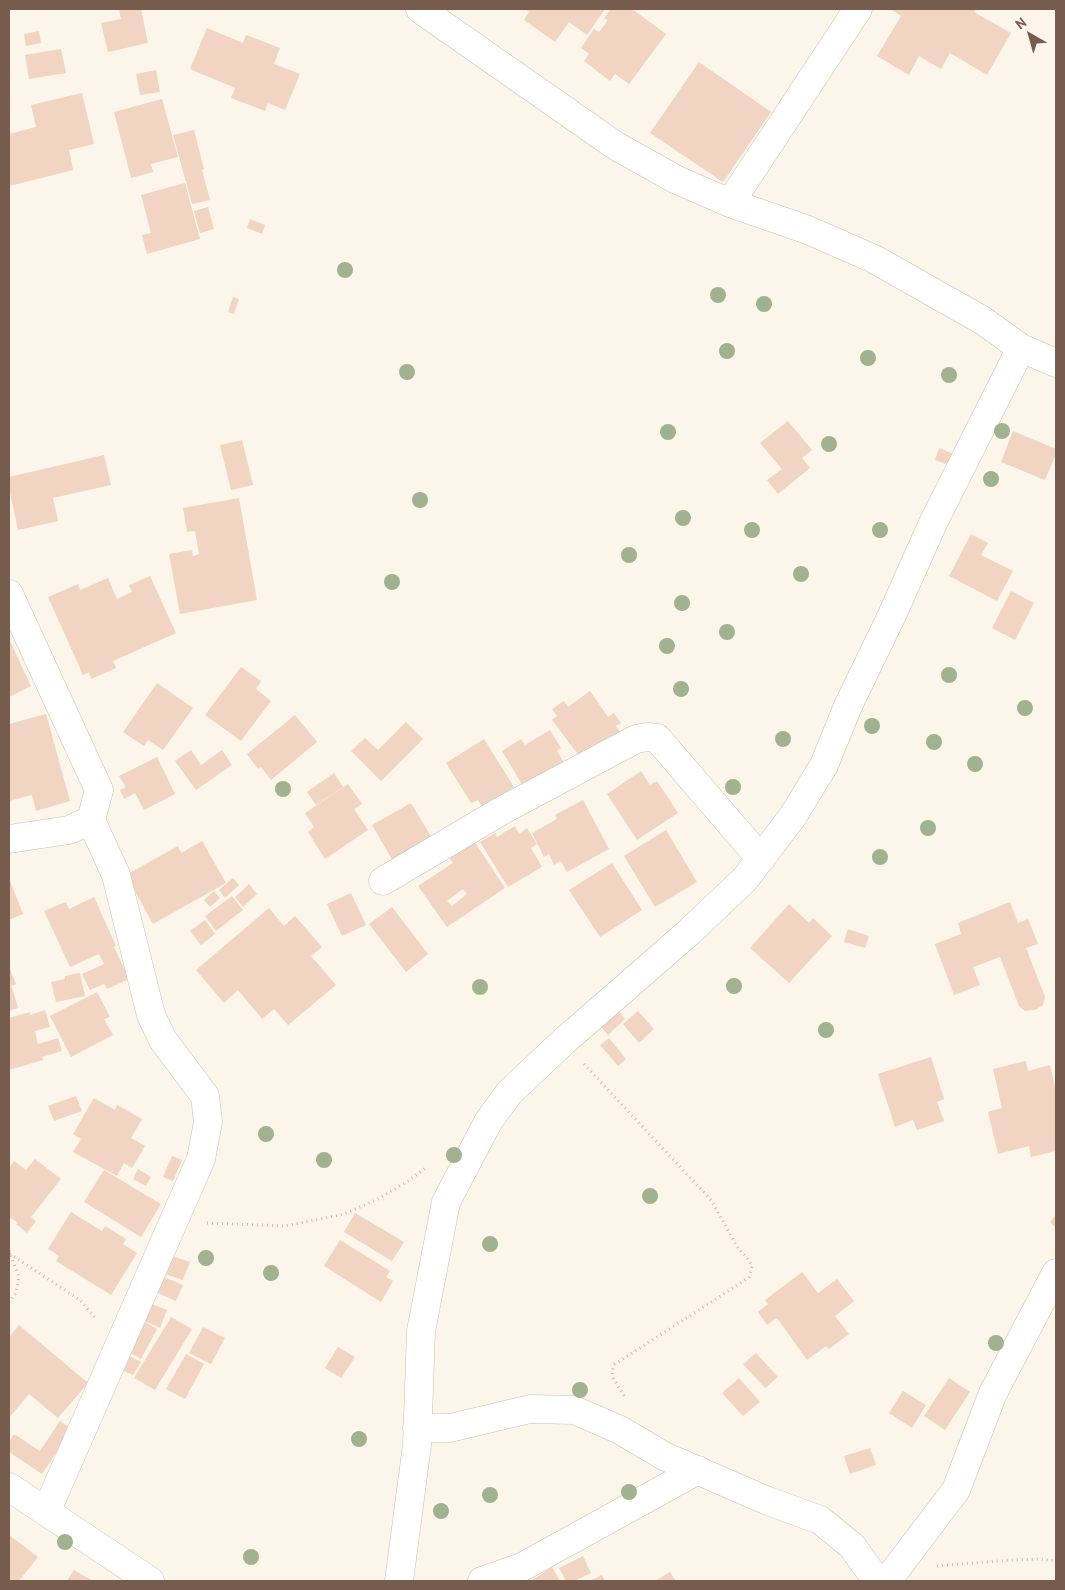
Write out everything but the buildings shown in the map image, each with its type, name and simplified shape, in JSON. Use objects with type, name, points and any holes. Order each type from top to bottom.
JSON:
[{"type":"street","points":[[420,9],[616,146],[677,180],[730,202],[808,230],[874,259],[982,320],[1021,348],[1056,362]]},
{"type":"street","points":[[730,202],[858,9]]},
{"type":"street","points":[[399,1581],[417,1445],[421,1331],[446,1202],[488,1122],[509,1093],[563,1042],[687,934],[745,879],[793,816],[824,764],[848,706],[892,615],[933,523],[1021,348]]},
{"type":"street","points":[[9,594],[99,790],[91,820],[116,875],[151,1015],[163,1040],[205,1096],[208,1122],[200,1160],[46,1512]]},
{"type":"street","points":[[383,881],[501,811],[636,739],[648,737],[657,738],[761,859]]},
{"type":"street","points":[[9,839],[69,830],[91,820]]},
{"type":"street","points":[[888,1581],[956,1490],[993,1393],[1056,1273]]},
{"type":"street","points":[[417,1428],[450,1428],[530,1409],[574,1410],[620,1430],[664,1456],[820,1520],[852,1546],[877,1581]]},
{"type":"street","points":[[482,1581],[522,1567],[698,1470]]},
{"type":"street","points":[[9,1487],[150,1581]]},
{"type":"path","points":[[563,1042],[711,1200],[738,1248],[752,1266],[749,1276],[733,1288],[616,1364],[612,1371],[613,1378],[627,1400]]},
{"type":"path","points":[[173,1222],[285,1226],[344,1214],[378,1199],[408,1181],[432,1163]]},
{"type":"path","points":[[10,1253],[80,1300],[119,1347]]},
{"type":"path","points":[[9,1302],[16,1293],[19,1276],[10,1253]]},
{"type":"path","points":[[906,1556],[930,1566],[1011,1560],[1038,1559],[1056,1561]]}]
